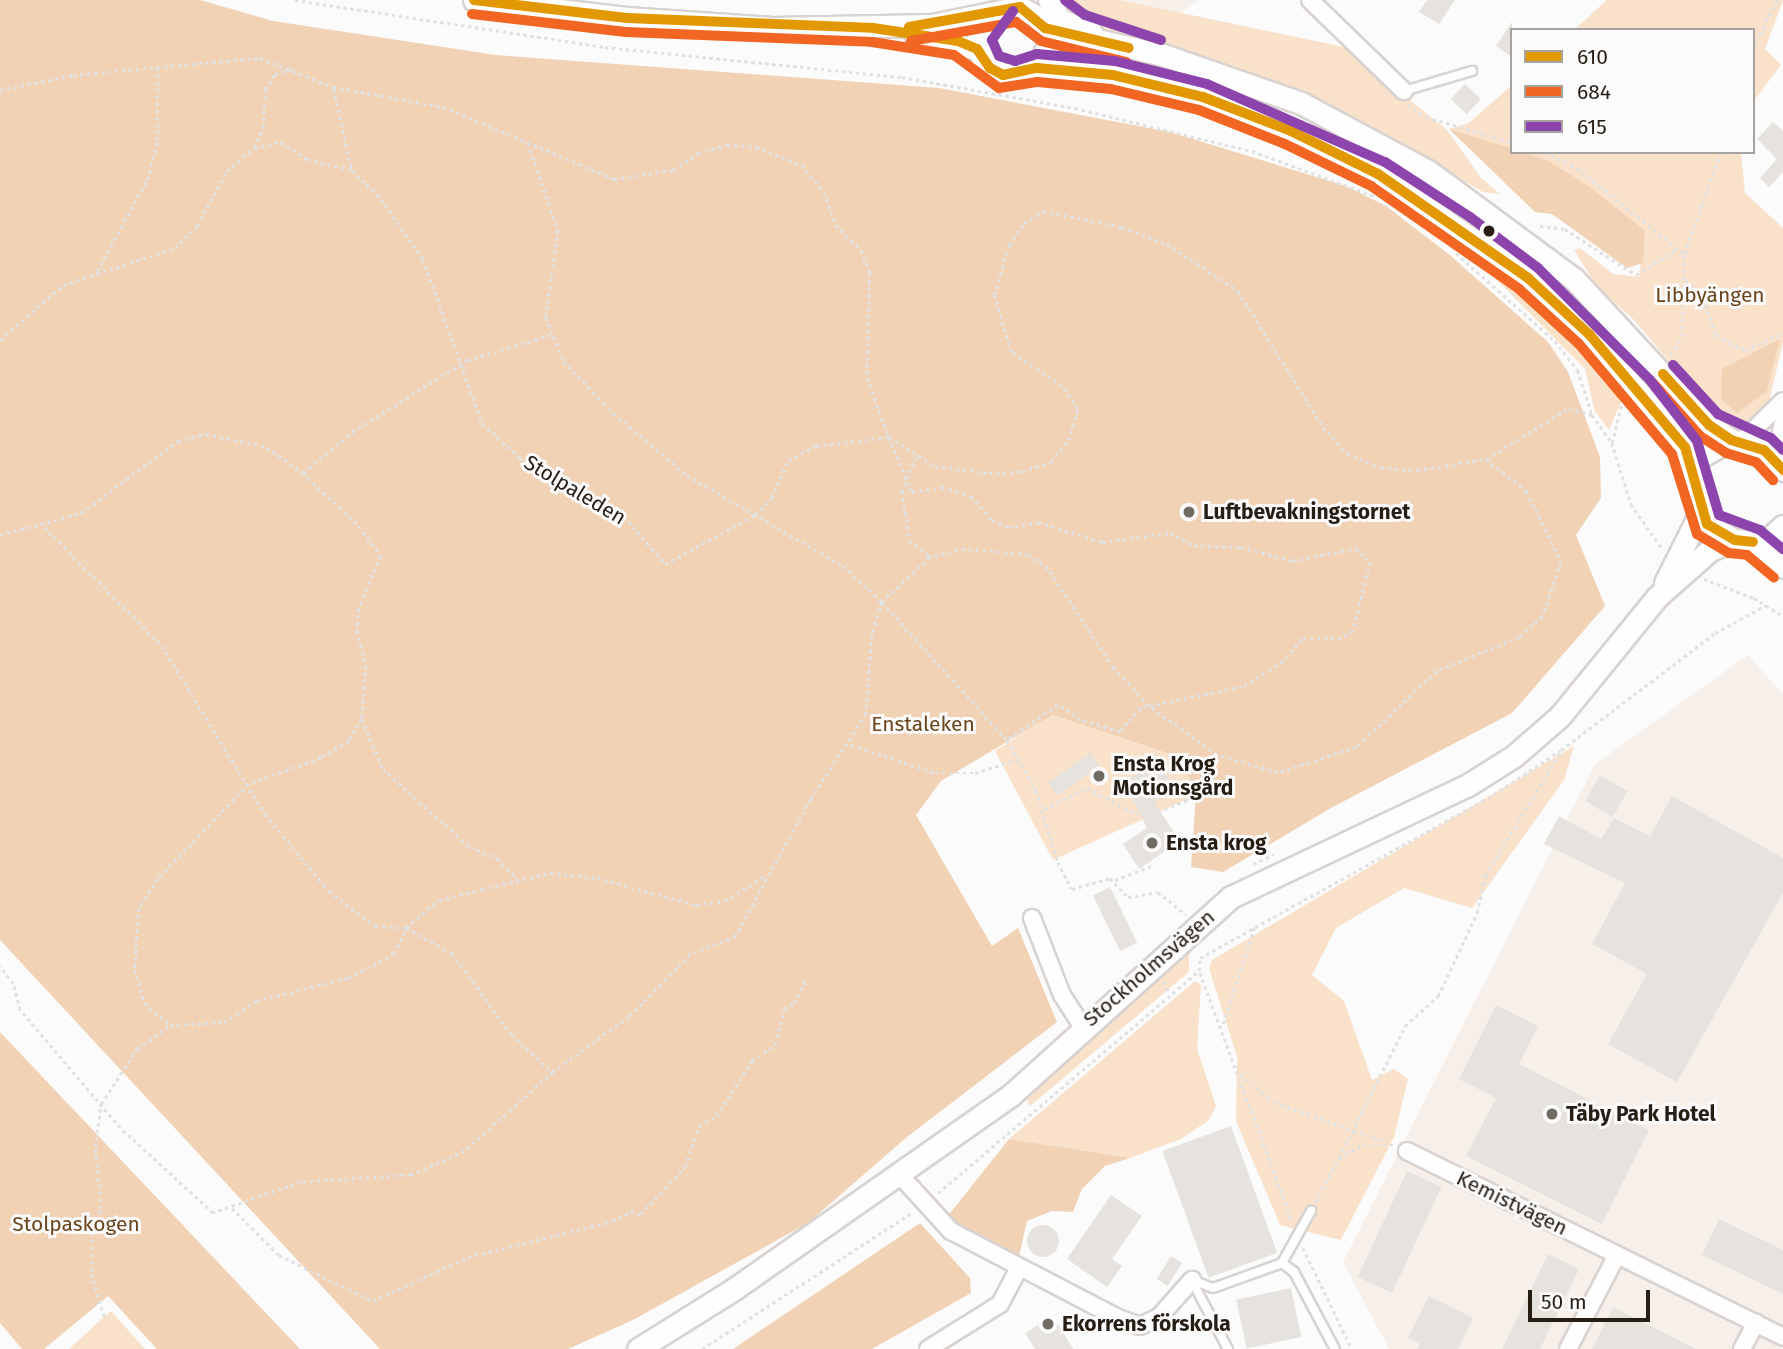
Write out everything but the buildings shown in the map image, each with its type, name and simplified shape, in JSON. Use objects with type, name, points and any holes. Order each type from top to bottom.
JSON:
[{"type":"main road","points":[[474,0],[627,18],[873,28],[932,25],[997,7],[1020,7],[1301,103],[1428,171],[1574,279],[1709,425],[1780,465]]},
{"type":"main road","points":[[977,49],[997,7]]},
{"type":"main road","points":[[1037,68],[1049,44],[1041,12]]},
{"type":"main road","points":[[873,28],[977,49],[990,68],[1003,75],[1037,68],[1113,75],[1203,96],[1378,174],[1528,278],[1589,334],[1685,447],[1701,511],[1707,524],[1744,541],[1783,567]]},
{"type":"main road","points":[[1693,478],[1698,458],[1736,440]]},
{"type":"main road","name":"Stockholmsvägen","points":[[1657,597],[1701,511]]},
{"type":"main road","name":"Stockholmsvägen","points":[[638,1349],[734,1289],[1011,1095],[1082,1026],[1187,932],[1231,897],[1468,785],[1514,756],[1560,716],[1657,597],[1710,550],[1744,541],[1770,538],[1783,526]]},
{"type":"street","points":[[1310,0],[1404,91]]},
{"type":"street","points":[[1736,440],[1783,401]]},
{"type":"street","points":[[1780,465],[1783,420]]},
{"type":"street","points":[[1032,918],[1062,995],[1082,1026]]},
{"type":"street","name":"Kemistvägen","points":[[1407,1151],[1783,1336]]},
{"type":"street","points":[[898,1173],[951,1231],[1018,1268],[1140,1326],[1159,1317],[1192,1280]]},
{"type":"street","points":[[1567,1349],[1617,1255]]},
{"type":"street","points":[[928,1349],[1000,1304],[1018,1268]]},
{"type":"street","points":[[1742,1349],[1756,1323]]},
{"type":"lane","points":[[1404,91],[1472,71]]},
{"type":"lane","points":[[1192,1280],[1213,1288],[1282,1263],[1311,1211]]},
{"type":"lane","points":[[1282,1263],[1294,1272],[1335,1349]]},
{"type":"lane","points":[[1192,1280],[1228,1349]]},
{"type":"path","points":[[295,0],[605,47],[902,77],[1075,108],[1252,151],[1389,202]]},
{"type":"path","points":[[1755,43],[1777,0]]},
{"type":"path","points":[[0,90],[73,75],[260,58],[334,87],[409,97],[614,179],[673,170],[698,153],[727,145],[756,147],[802,164],[824,192],[836,225],[861,250],[870,273],[867,378],[907,483],[917,496],[942,487],[971,496],[992,520],[1008,527],[1038,522],[1102,542],[1170,533],[1194,546],[1241,547],[1293,561],[1356,548],[1370,562],[1353,631],[1341,639],[1303,639],[1283,662],[1242,687],[1149,706],[1132,716],[1120,732],[1081,720],[1058,705],[1007,740]]},
{"type":"path","points":[[97,271],[147,180],[157,141],[157,68]]},
{"type":"path","points":[[0,340],[63,285],[97,271],[175,248],[197,226],[227,171],[254,148],[263,128],[265,90],[275,74],[292,69]]},
{"type":"path","points":[[254,148],[281,142],[307,159],[352,170],[334,87]]},
{"type":"path","points":[[1404,91],[1410,109],[1426,117],[1510,141]]},
{"type":"path","points":[[528,143],[558,230],[546,298],[552,335],[564,361],[613,413],[687,475],[843,566],[882,602],[1007,740],[1044,809],[1051,843],[1072,889],[1115,880],[1152,866]]},
{"type":"path","points":[[1549,154],[1577,167],[1684,254]]},
{"type":"path","points":[[1668,357],[1682,336],[1684,254],[1720,154]]},
{"type":"path","name":"Stolpaleden","points":[[352,170],[381,199],[423,259],[482,423],[520,458],[574,492],[625,516],[665,564],[755,515],[772,498],[788,460],[816,446],[889,437]]},
{"type":"path","points":[[889,437],[916,457],[935,466],[1022,471],[1051,462],[1068,440],[1078,409],[1062,386],[1012,352],[994,295],[1009,244],[1024,223],[1043,211],[1122,227],[1217,273],[1238,291],[1323,427],[1347,453],[1381,468],[1418,470],[1486,459],[1569,408],[1592,415]]},
{"type":"path","points":[[1540,226],[1565,229],[1636,275],[1676,250]]},
{"type":"path","points":[[1452,249],[1555,341],[1578,370],[1592,415],[1612,443],[1631,504],[1666,554]]},
{"type":"path","points":[[1685,280],[1701,292],[1716,335],[1728,342],[1745,350],[1783,333]]},
{"type":"path","points":[[303,473],[352,432],[459,365],[552,335]]},
{"type":"path","points":[[1612,443],[1619,408],[1629,392]]},
{"type":"path","points":[[0,535],[44,527],[81,513],[177,441],[206,434],[267,447],[303,473],[359,526],[381,556],[359,608],[357,631],[366,665],[362,719],[349,741],[321,758],[249,784],[158,878],[139,908],[135,969],[144,1003],[170,1025]]},
{"type":"path","points":[[916,457],[902,491],[911,540],[930,557]]},
{"type":"path","points":[[0,966],[13,984],[20,1010],[101,1104],[181,1189],[213,1213],[301,1182],[411,1175],[465,1151],[553,1072],[629,1017],[691,954],[736,936],[766,875],[851,745],[866,714],[872,635],[882,602],[930,557],[965,550],[1028,555],[1048,569],[1113,668],[1149,706],[1217,755],[1278,773],[1357,747],[1437,671],[1520,637],[1543,615],[1561,562],[1555,543],[1527,491],[1486,459]]},
{"type":"path","points":[[44,527],[162,646],[265,814],[329,891],[375,926],[406,928],[452,953],[511,1034],[553,1072]]},
{"type":"path","points":[[1691,574],[1755,598],[1783,616]]},
{"type":"path","points":[[362,719],[383,769],[470,847],[497,858],[519,881]]},
{"type":"path","points":[[851,745],[935,773],[975,773],[1017,760]]},
{"type":"path","points":[[1311,1211],[1405,1026],[1438,996],[1477,913],[1485,876],[1561,750]]},
{"type":"path","points":[[1044,809],[1087,788],[1135,814],[1151,814],[1187,800],[1217,755]]},
{"type":"path","points":[[104,1317],[92,1278],[92,1233],[101,1209],[95,1147],[101,1104],[137,1049],[170,1025],[224,1022],[256,1001],[348,978],[394,954],[406,928],[439,900],[550,873],[597,878],[696,905],[725,901],[766,875]]},
{"type":"path","points":[[1115,880],[1128,897],[1151,890],[1164,896],[1187,916],[1181,925],[1187,932]]},
{"type":"path","points":[[1223,1024],[1254,928]]},
{"type":"path","points":[[702,1349],[925,1205],[1199,971],[1205,956]]},
{"type":"path","points":[[1199,971],[1223,1024],[1298,1236],[1352,1349]]},
{"type":"path","points":[[232,1208],[279,1255],[373,1301],[468,1256],[612,1221],[630,1212],[640,1214],[654,1206],[685,1167],[699,1126],[716,1115],[752,1061],[775,1045],[784,1009],[794,1003],[805,981]]},
{"type":"path","points":[[1238,1072],[1274,1102],[1407,1151]]},
{"type":"path","points":[[1339,1158],[1384,1141]]},
{"type":"shaded area","points":[[1120,0],[1199,0],[1181,13]]},
{"type":"shaded area","points":[[1748,655],[1783,694],[1783,1349],[1389,1349],[1343,1262],[1595,764]]},
{"type":"green space","name":"Enstaleken","points":[[0,0],[200,0],[273,21],[496,55],[939,88],[1170,132],[1346,186],[1386,206],[1451,256],[1548,342],[1568,372],[1600,457],[1601,498],[1576,535],[1605,606],[1512,713],[1331,808],[1223,872],[1191,867],[1196,795],[1182,758],[1052,715],[941,781],[916,815],[992,946],[1018,928],[1057,1022],[907,1137],[808,1223],[633,1320],[568,1349],[380,1349],[0,940]]},
{"type":"green space","points":[[1054,0],[1120,0],[1344,47],[1447,130],[1481,178],[1500,194],[1483,192],[1353,117],[1263,78],[1075,19]]},
{"type":"green space","points":[[1607,0],[1783,0],[1765,49],[1781,65],[1755,99],[1755,28],[1576,28]]},
{"type":"green space","points":[[1510,87],[1510,149],[1449,129],[1469,123]]},
{"type":"green space","points":[[1449,129],[1510,148],[1510,154],[1528,154],[1547,160],[1591,188],[1645,231],[1643,263],[1627,268],[1552,214],[1535,212]]},
{"type":"green space","name":"Libbyängen","points":[[1526,154],[1741,154],[1745,193],[1783,228],[1783,342],[1769,402],[1752,424],[1729,426],[1712,412],[1633,319],[1598,288],[1574,250],[1580,248],[1613,274],[1639,277],[1644,231],[1547,160]]},
{"type":"green space","points":[[1500,267],[1605,362],[1626,390],[1609,430],[1595,412],[1585,369],[1492,275]]},
{"type":"green space","points":[[1780,339],[1767,391],[1737,413],[1721,399],[1722,369]]},
{"type":"green space","name":"Ensta Krog Motionsgård","points":[[1051,715],[1182,758],[1196,795],[1053,860],[995,751]]},
{"type":"green space","points":[[1574,746],[1564,780],[1472,908],[1404,888],[1336,928],[1312,975],[1344,1001],[1372,1080],[1394,1069],[1408,1079],[1394,1137],[1341,1240],[1280,1225],[1236,1121],[1237,1057],[1209,968],[1212,960]]},
{"type":"green space","points":[[1189,942],[1189,972],[1030,1106],[1025,1094]]},
{"type":"green space","points":[[1195,981],[1201,985],[1197,1049],[1216,1106],[1209,1120],[1181,1139],[1130,1158],[1009,1139]]},
{"type":"green space","name":"Stolpaskogen","points":[[0,1032],[300,1349],[157,1349],[108,1296],[44,1349],[22,1349],[0,1323]]},
{"type":"green space","points":[[1009,1139],[1130,1158],[1105,1166],[1082,1189],[1073,1212],[1052,1211],[1027,1221],[1019,1256],[947,1217]]},
{"type":"green space","points":[[920,1223],[970,1278],[971,1293],[872,1349],[733,1349]]},
{"type":"green space","points":[[111,1311],[145,1349],[69,1349],[104,1317]]},
{"type":"transit line","name":"610","points":[[474,0],[627,18],[873,28],[958,41],[977,49],[990,68],[1003,75],[1037,68],[1113,75],[1203,97],[1291,131],[1378,174],[1528,278],[1589,334],[1685,447],[1707,524],[1735,540],[1753,542]]},
{"type":"transit line","name":"615","points":[[1065,0],[1085,15],[1161,40]]},
{"type":"transit line","name":"610","points":[[909,27],[1020,7],[1045,28],[1129,48]]},
{"type":"transit line","name":"615","points":[[1013,11],[992,40],[999,56],[1015,61],[1037,54],[1115,61],[1207,84],[1385,162],[1470,217],[1538,268],[1650,380],[1697,441],[1719,515],[1760,530],[1783,549]]},
{"type":"transit line","name":"684","points":[[472,14],[626,32],[872,42],[954,55],[999,88],[1038,82],[1111,89],[1199,110],[1285,144],[1371,186],[1519,289],[1579,344],[1672,454],[1697,534],[1729,553],[1747,555],[1774,578]]},
{"type":"transit line","name":"684","points":[[911,41],[1016,22],[1041,41],[1126,62]]},
{"type":"transit line","name":"615","points":[[1673,365],[1718,414],[1771,438],[1783,450]]},
{"type":"transit line","name":"610","points":[[1663,374],[1709,425],[1731,440],[1764,450],[1783,470]]},
{"type":"transit line","name":"684","points":[[1653,383],[1700,436],[1726,453],[1756,462],[1773,480]]},
{"type":"place","name":"Luftbevakningstornet","points":[[1189,512]]},
{"type":"place","name":"Ensta Krog Motionsgård","points":[[1099,776]]},
{"type":"place","name":"Ensta krog","points":[[1152,843]]},
{"type":"place","name":"Täby Park Hotel","points":[[1552,1114]]},
{"type":"place","name":"Ekorrens förskola","points":[[1048,1324]]}]
